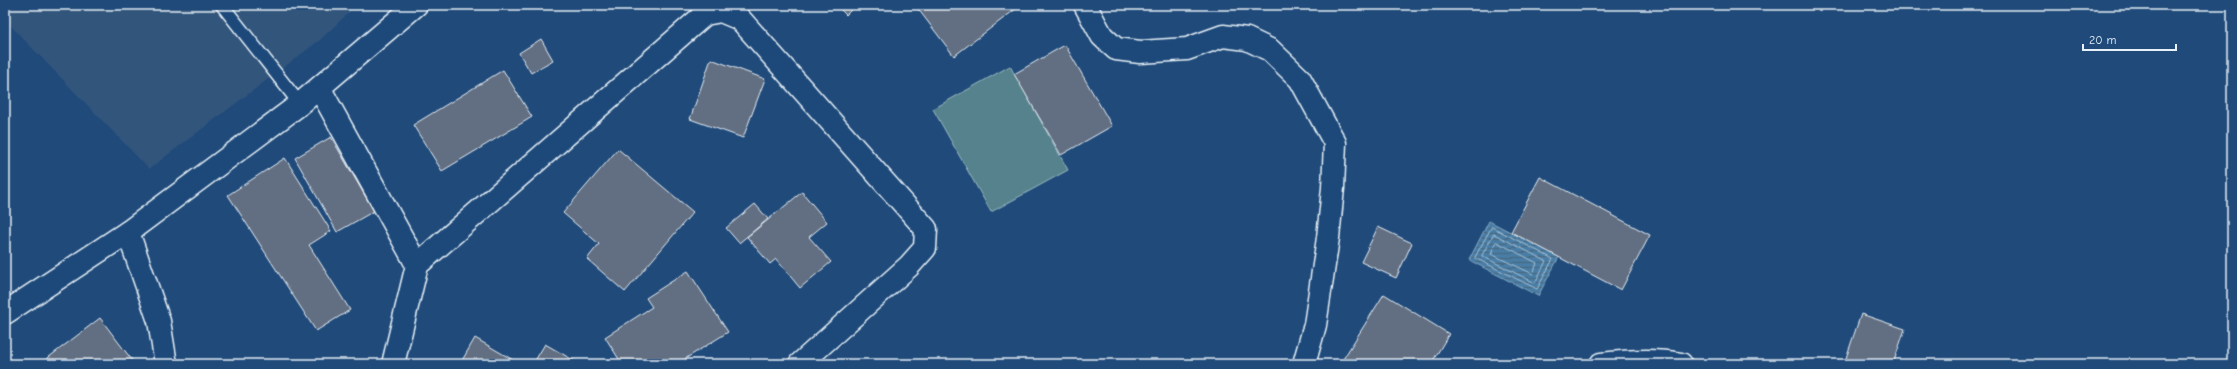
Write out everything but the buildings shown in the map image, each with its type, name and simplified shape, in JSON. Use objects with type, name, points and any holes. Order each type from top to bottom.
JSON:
[{"type":"street","points":[[5,313],[128,232],[300,104],[320,89],[416,5]]},
{"type":"street","points":[[1085,5],[1102,36],[1116,49],[1140,52],[1186,48],[1223,36],[1247,39],[1270,50],[1300,79],[1335,143],[1333,188],[1328,238],[1315,325],[1304,364]]},
{"type":"street","points":[[394,364],[417,265],[705,14],[721,11],[740,19],[926,229],[925,248],[909,266],[800,364]]},
{"type":"street","points":[[320,89],[417,265]]},
{"type":"street","points":[[128,232],[159,321],[166,364]]},
{"type":"street","points":[[1601,364],[1627,361],[1670,362],[1681,364]]},
{"type":"lane","points":[[222,5],[300,104]]},
{"type":"shaded area","points":[[5,5],[357,5],[320,40],[149,169],[5,20]]},
{"type":"green space","points":[[1010,66],[1068,170],[991,212],[933,109]]},
{"type":"water","points":[[1489,221],[1559,257],[1538,296],[1469,260]]}]
